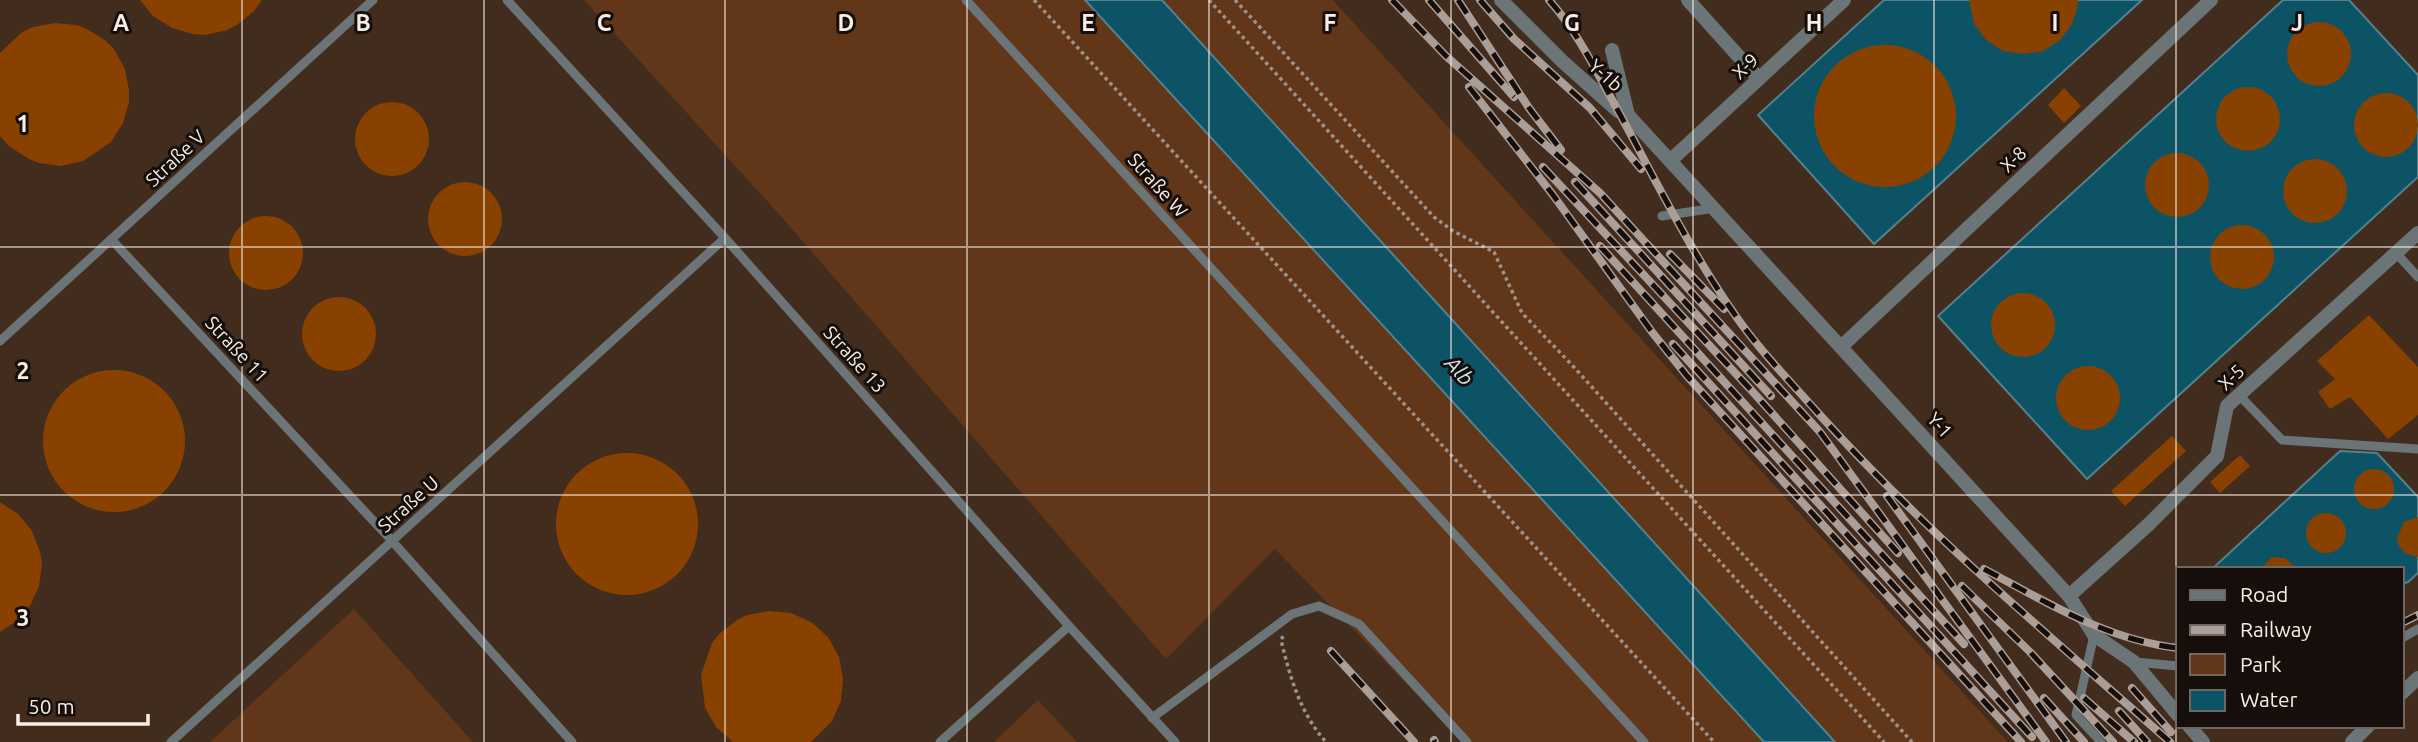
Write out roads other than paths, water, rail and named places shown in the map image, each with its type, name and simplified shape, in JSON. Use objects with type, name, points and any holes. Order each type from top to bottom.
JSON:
[{"type":"street","name":"Y-1b","points":[[1501,0],[1571,69],[1618,111],[1628,115],[1671,160]]},
{"type":"street","points":[[1688,0],[1759,79]]},
{"type":"street","name":"X-9","points":[[1671,160],[1844,0]]},
{"type":"street","name":"X-8","points":[[1843,346],[2211,0]]},
{"type":"street","name":"Y-1b","points":[[1612,50],[1628,115]]},
{"type":"street","name":"Y-1","points":[[1671,160],[2069,596],[2094,635],[2134,662],[2176,713]]},
{"type":"street","name":"X-5","points":[[2069,596],[2148,525],[2217,456],[2227,406],[2418,233]]},
{"type":"street","points":[[2404,692],[2418,678]]},
{"type":"street","points":[[2191,728],[2203,742]]},
{"type":"street","points":[[2352,742],[2366,728]]},
{"type":"lane","name":"Straße V","points":[[0,341],[373,0]]},
{"type":"lane","name":"Straße 13","points":[[507,0],[725,238],[1175,742]]},
{"type":"lane","name":"Straße W","points":[[966,0],[1644,742]]},
{"type":"lane","points":[[1662,216],[1715,208]]},
{"type":"lane","name":"Straße U","points":[[171,742],[725,238]]},
{"type":"lane","name":"Straße 11","points":[[111,239],[393,542]]},
{"type":"lane","points":[[2396,253],[2418,277]]},
{"type":"lane","points":[[2239,395],[2283,440],[2418,449]]},
{"type":"lane","points":[[393,542],[572,742]]},
{"type":"lane","points":[[1152,718],[1292,614],[1319,606],[1359,624],[1467,742]]},
{"type":"lane","points":[[940,742],[1069,626]]},
{"type":"lane","points":[[2094,635],[2076,715],[2101,742]]},
{"type":"lane","points":[[2134,662],[2176,666]]},
{"type":"water","name":"Alb","points":[[1085,0],[1162,0],[1835,742],[1764,742]]},
{"type":"water","points":[[1884,0],[2142,0],[1874,244],[1758,115]]},
{"type":"water","points":[[2283,0],[2349,0],[2418,75],[2418,177],[2087,479],[1938,316]]},
{"type":"water","points":[[2340,451],[2377,453],[2418,497],[2418,573],[2408,582],[2404,583],[2404,567],[2214,567]]},
{"type":"railway","points":[[1392,0],[1446,56],[1600,193],[1820,432],[2046,742]]},
{"type":"railway","points":[[1429,0],[1514,97]]},
{"type":"railway","points":[[1458,0],[1529,108],[1561,150]]},
{"type":"railway","points":[[1480,0],[1514,39],[1590,108],[1641,169]]},
{"type":"railway","points":[[1549,0],[1586,52],[1700,260],[1731,309],[1762,350],[1902,501],[1990,583],[2170,742]]},
{"type":"railway","points":[[1469,87],[1687,376],[2021,742]]},
{"type":"railway","points":[[1543,167],[1752,391],[1898,553]]},
{"type":"railway","points":[[1575,182],[1771,396]]},
{"type":"railway","points":[[1600,246],[1964,644]]},
{"type":"railway","points":[[1670,254],[1724,309]]},
{"type":"railway","points":[[1673,344],[2032,737]]},
{"type":"railway","points":[[1887,496],[2066,742]]},
{"type":"railway","points":[[1984,569],[2102,628],[2152,644],[2176,648]]},
{"type":"railway","points":[[1962,586],[2030,652],[2113,742]]},
{"type":"railway","points":[[2404,622],[2418,615]]},
{"type":"railway","points":[[1331,651],[1414,742]]},
{"type":"railway","points":[[2132,688],[2171,732]]},
{"type":"railway","points":[[2044,698],[2084,742]]},
{"type":"railway","points":[[2084,698],[2134,742]]},
{"type":"railway","points":[[2119,711],[2147,742]]}]
